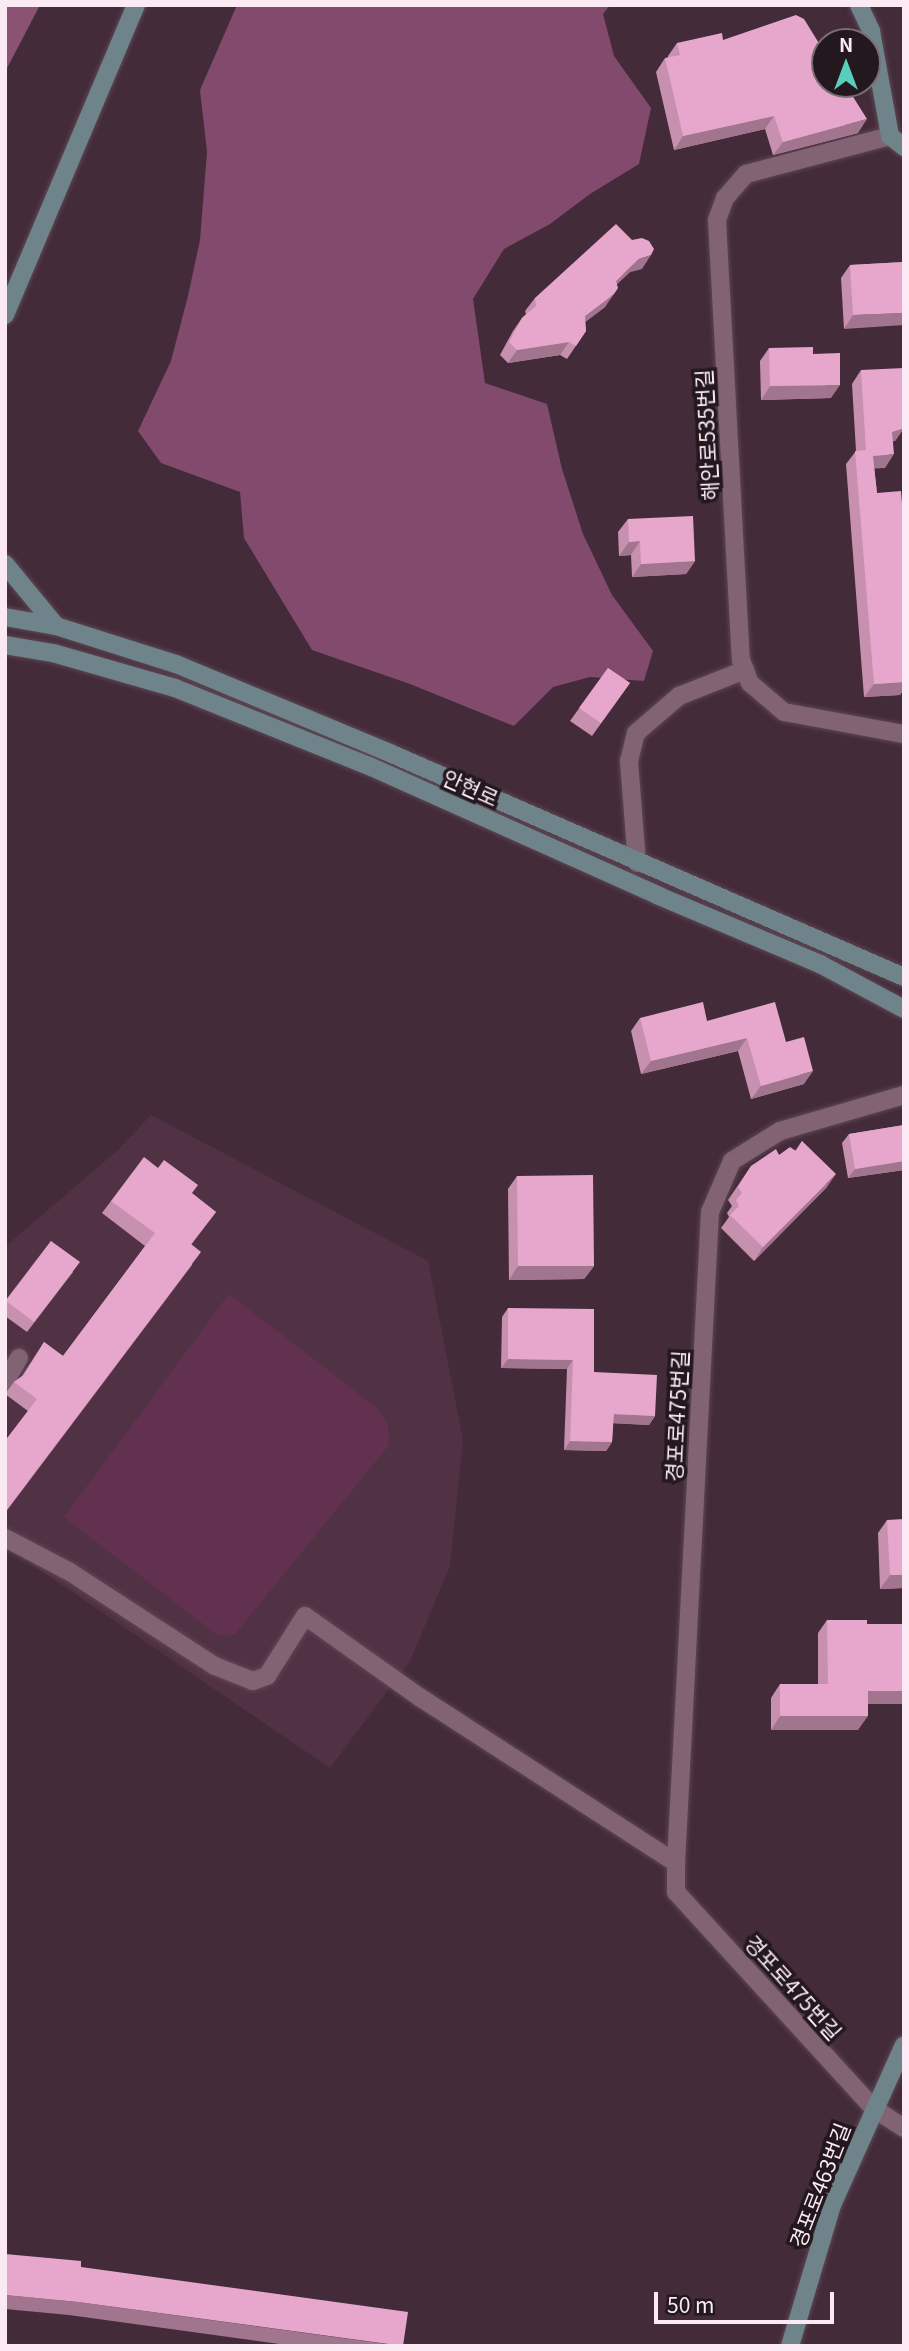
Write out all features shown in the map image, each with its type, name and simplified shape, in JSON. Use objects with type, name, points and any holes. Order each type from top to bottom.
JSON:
[{"type":"street","points":[[5,315],[136,5]]},
{"type":"street","points":[[859,5],[871,31],[897,141]]},
{"type":"street","name":"해안로535번길","points":[[745,670],[741,660],[717,220],[725,198],[746,174],[897,141]]},
{"type":"street","points":[[5,564],[56,626]]},
{"type":"street","name":"안현로","points":[[5,617],[56,626],[188,669],[439,774],[904,977]]},
{"type":"street","name":"안현로","points":[[5,645],[53,653],[174,688],[345,756],[820,964],[904,1009]]},
{"type":"street","points":[[638,863],[629,761],[636,733],[679,696],[745,670],[750,682],[784,712],[904,734]]},
{"type":"street","name":"경포로475번길","points":[[904,1095],[780,1130],[732,1161],[710,1212],[676,1863],[676,1892],[873,2108],[904,2128]]},
{"type":"street","points":[[5,1382],[19,1358]]},
{"type":"street","points":[[5,1538],[70,1572],[215,1666],[253,1681],[267,1676],[305,1616],[421,1698],[676,1863]]},
{"type":"street","name":"경포로463번길","points":[[790,2346],[832,2205],[873,2108],[904,2045]]},
{"type":"shaded area","points":[[5,5],[40,5],[5,72]]},
{"type":"shaded area","points":[[237,5],[610,5],[603,14],[614,56],[651,108],[639,164],[590,194],[550,224],[504,249],[473,299],[485,383],[547,404],[562,469],[583,534],[612,595],[653,651],[644,681],[590,677],[553,687],[514,726],[410,684],[312,650],[244,538],[240,492],[161,463],[138,431],[171,361],[188,296],[200,240],[207,152],[200,90]]},
{"type":"shaded area","points":[[151,1115],[428,1261],[463,1440],[450,1566],[410,1661],[330,1768],[5,1546],[5,1247],[118,1150]]},
{"type":"shaded area","points":[[229,1294],[376,1407],[388,1425],[389,1445],[235,1634],[227,1636],[216,1634],[64,1517]]},
{"type":"building","points":[[796,15],[804,19],[811,30],[811,98],[854,98],[867,119],[783,142],[774,116],[683,136],[665,58],[680,55],[677,43],[722,33],[723,40]]},
{"type":"building","points":[[616,224],[632,240],[642,238],[649,241],[654,249],[651,255],[639,259],[616,281],[618,288],[614,294],[585,316],[586,331],[576,346],[569,342],[517,350],[509,342],[522,318],[536,306],[535,298]]},
{"type":"building","points":[[904,262],[904,313],[853,315],[850,265]]},
{"type":"building","points":[[813,347],[813,354],[840,353],[840,385],[770,386],[769,348]]},
{"type":"building","points":[[904,368],[904,428],[892,432],[894,454],[873,456],[877,493],[901,491],[904,529],[904,682],[874,684],[855,451],[866,450],[861,370]]},
{"type":"building","points":[[693,516],[695,561],[641,564],[640,541],[629,542],[628,519]]},
{"type":"building","points":[[608,668],[630,683],[601,723],[579,708]]},
{"type":"building","points":[[703,1002],[707,1021],[775,1002],[786,1042],[804,1037],[813,1071],[761,1086],[747,1038],[651,1061],[640,1018]]},
{"type":"building","points":[[904,1125],[904,1161],[855,1169],[849,1134]]},
{"type":"building","points":[[802,1141],[836,1174],[763,1247],[730,1215],[739,1206],[736,1200],[742,1193],[738,1187],[751,1166],[776,1149],[779,1155],[790,1147],[796,1151]]},
{"type":"building","points":[[144,1157],[158,1168],[164,1160],[198,1185],[192,1193],[216,1212],[191,1244],[201,1252],[5,1512],[5,1441],[37,1399],[14,1382],[24,1375],[44,1342],[63,1356],[155,1233],[111,1201]]},
{"type":"building","points":[[593,1175],[594,1266],[518,1266],[517,1176]]},
{"type":"building","points":[[51,1241],[80,1262],[34,1322],[6,1301]]},
{"type":"building","points":[[508,1308],[594,1309],[594,1372],[657,1375],[655,1416],[614,1414],[612,1442],[570,1441],[573,1360],[508,1359]]},
{"type":"building","points":[[904,1519],[904,1575],[890,1575],[887,1520]]},
{"type":"building","points":[[827,1620],[904,1624],[904,1691],[868,1691],[868,1716],[780,1716],[780,1684],[828,1684]]},
{"type":"building","points":[[5,2254],[81,2261],[81,2267],[408,2312],[403,2346],[78,2302],[5,2295]]}]
